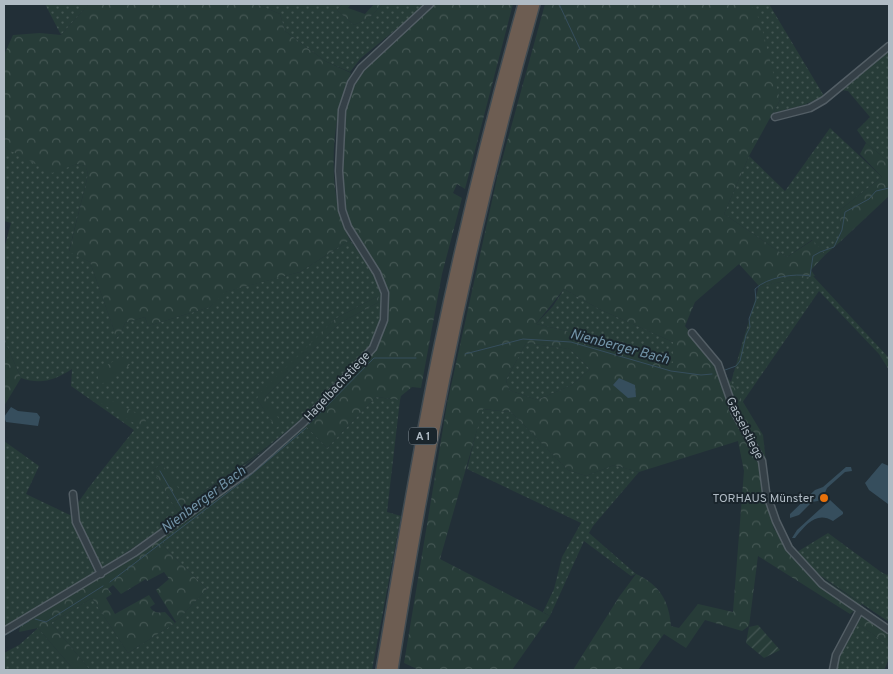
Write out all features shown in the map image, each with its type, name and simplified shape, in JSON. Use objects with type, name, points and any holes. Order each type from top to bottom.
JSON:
[{"type":"highway","name":"A 1","points":[[382,670],[428,408],[524,4]]},
{"type":"highway","name":"A 1","points":[[392,670],[437,412],[477,203],[534,4]]},
{"type":"street","name":"Hagelbachstiege","points":[[4,631],[101,574],[173,526],[272,452],[373,348],[384,320],[385,293],[377,274],[348,227],[342,210],[338,171],[342,110],[351,83],[361,68],[430,4]]},
{"type":"street","points":[[775,116],[810,108],[824,100],[889,46]]},
{"type":"street","name":"Gasselstiege","points":[[692,334],[718,364],[735,413],[762,461],[766,492],[776,521],[789,548],[822,584],[889,630]]},
{"type":"street","points":[[73,494],[76,522],[101,574]]},
{"type":"street","points":[[833,670],[836,655],[860,610]]},
{"type":"green space","points":[[45,4],[89,4],[61,35]]},
{"type":"green space","points":[[89,4],[256,4],[280,14],[285,31],[325,61],[351,73],[339,112],[335,134],[334,157],[334,180],[337,202],[342,222],[350,240],[300,272],[225,292],[210,307],[148,326],[145,317],[125,323],[121,333],[114,340],[114,330],[90,262],[69,252],[88,175],[86,166],[77,164],[52,173],[4,147],[4,55],[13,35],[40,33],[61,35]]},
{"type":"green space","points":[[256,4],[343,4],[337,10],[354,25],[369,18],[383,4],[424,4],[421,9],[361,58],[350,72],[325,61],[285,31],[280,14]]},
{"type":"green space","points":[[343,4],[351,4],[348,8],[365,14],[374,4],[383,4],[369,18],[354,25],[337,10]]},
{"type":"green space","points":[[430,4],[513,4],[465,189],[457,184],[453,193],[462,198],[442,274],[421,388],[412,387],[401,396],[400,400],[376,397],[327,448],[303,423],[379,338],[385,293],[342,210],[341,121],[357,74]]},
{"type":"green space","points":[[545,4],[750,4],[760,20],[780,100],[749,156],[724,214],[787,257],[813,240],[825,255],[811,270],[815,276],[759,286],[739,264],[695,302],[685,326],[731,382],[763,435],[766,462],[762,462],[763,489],[774,529],[814,573],[862,604],[850,614],[758,556],[749,626],[742,631],[705,620],[686,648],[664,634],[638,670],[573,670],[619,597],[636,574],[651,583],[662,595],[668,609],[671,626],[679,628],[698,604],[733,612],[744,471],[738,441],[639,472],[614,465],[586,476],[568,470],[511,412],[483,409],[440,559],[550,616],[512,670],[419,670],[404,663],[447,404],[497,178]],"holes":[[[564,289],[599,309],[673,342],[673,363],[604,346],[585,335],[536,324]],[[526,343],[570,349],[590,369],[572,385],[537,400],[509,390],[506,380]]]},
{"type":"green space","points":[[750,4],[769,4],[824,96],[804,105],[773,113],[780,100]]},
{"type":"green space","points":[[889,51],[889,162],[866,143],[857,130],[870,117],[848,91],[840,90]]},
{"type":"green space","points":[[830,128],[882,177],[840,210],[841,241],[825,255],[812,240],[787,257],[724,214],[749,156],[785,191]]},
{"type":"green space","points":[[866,143],[889,162],[889,196],[841,241],[840,210],[882,177],[860,154]]},
{"type":"green space","points":[[4,147],[52,172],[77,164],[86,166],[88,175],[69,251],[90,262],[114,330],[115,339],[121,333],[125,323],[145,317],[148,326],[210,307],[224,292],[300,272],[350,240],[376,278],[382,294],[383,315],[381,328],[366,356],[312,409],[260,452],[186,502],[162,464],[153,470],[180,516],[103,568],[90,548],[79,522],[76,508],[92,483],[134,430],[71,386],[72,369],[48,380],[35,381],[21,378],[6,344],[4,249],[11,223],[4,221]],"holes":[[[378,296],[379,302],[340,323],[265,397],[276,427],[257,399],[335,319]]]},
{"type":"green space","points":[[813,276],[889,358],[889,370],[879,354],[819,291],[742,403],[731,382],[759,286]]},
{"type":"green space","points":[[564,289],[599,309],[673,342],[673,364],[604,346],[585,335],[536,324],[553,306]]},
{"type":"green space","points":[[378,296],[379,302],[340,323],[265,397],[282,424],[276,428],[257,399],[259,394],[335,319]]},
{"type":"green space","points":[[4,314],[6,344],[21,378],[4,406]]},
{"type":"green space","points":[[526,343],[570,349],[590,369],[572,385],[537,400],[509,390],[506,380]]},
{"type":"green space","points":[[123,356],[130,365],[99,386],[99,375],[104,367]]},
{"type":"green space","points":[[102,396],[143,416],[146,421],[143,426],[139,426],[99,402]]},
{"type":"green space","points":[[376,397],[400,400],[387,512],[401,516],[372,670],[90,670],[51,623],[92,598],[128,653],[175,623],[207,589],[164,547],[162,537],[265,460],[304,424],[327,448]]},
{"type":"green space","points":[[482,409],[511,412],[568,470],[586,476],[614,465],[639,472],[589,533],[636,574],[631,576],[584,541],[550,616],[543,612],[554,589],[562,557],[581,523],[467,469]]},
{"type":"green space","points":[[284,435],[180,516],[153,470],[162,464],[187,501],[226,478]]},
{"type":"green space","points":[[4,441],[39,466],[26,494],[72,516],[75,528],[95,573],[4,627]]},
{"type":"green space","points":[[828,533],[881,572],[887,575],[889,573],[889,622],[815,572],[797,552]]},
{"type":"green space","points":[[162,537],[164,547],[207,589],[176,622],[156,590],[169,579],[164,572],[147,581],[146,579],[121,594],[113,585],[108,589],[112,594],[106,598],[115,614],[149,595],[155,604],[150,607],[151,609],[156,612],[165,612],[175,623],[128,653],[92,598],[51,623],[90,670],[74,670],[38,628],[19,632],[21,623],[99,578]]},
{"type":"green space","points":[[863,608],[889,629],[889,646],[856,622]]},
{"type":"green space","points":[[856,622],[889,646],[889,659],[884,670],[835,670],[836,663]]},
{"type":"green space","points":[[758,625],[780,650],[764,658],[746,643],[749,627]]},
{"type":"green space","points":[[38,628],[74,670],[4,670],[4,653],[19,645]]},
{"type":"water","points":[[619,378],[635,385],[636,397],[628,398],[613,385]]},
{"type":"water","points":[[11,407],[18,411],[37,413],[40,417],[38,426],[6,422],[4,417]]},
{"type":"water","points":[[882,463],[889,466],[888,504],[869,490],[865,483]]},
{"type":"water","points":[[846,467],[851,467],[852,471],[845,472],[827,488],[824,495],[818,501],[812,502],[799,515],[790,518],[790,514],[815,490],[823,487]]},
{"type":"water","points":[[830,500],[843,514],[833,521],[822,517],[812,520],[795,538],[792,538],[797,530]]},
{"type":"waterway","points":[[559,4],[580,49]]},
{"type":"waterway","name":"Nienberger Bach","points":[[725,370],[736,366],[740,361],[746,335],[750,327],[749,319],[756,300],[755,289],[767,281],[781,277],[810,276],[813,256],[834,247],[842,230],[845,212],[869,199],[876,191],[889,188]]},
{"type":"waterway","name":"Nienberger Bach","points":[[465,354],[523,339],[571,342],[671,371],[701,375],[712,374]]},
{"type":"waterway","name":"Nienberger Bach","points":[[309,424],[374,358],[416,358]]},
{"type":"waterway","name":"Nienberger Bach","points":[[110,582],[252,474],[306,428]]},
{"type":"waterway","points":[[160,471],[183,511]]},
{"type":"waterway","name":"Nienberger Bach","points":[[35,619],[46,622],[103,586]]},
{"type":"waterway","name":"Nienberger Bach","points":[[4,636],[29,621]]},
{"type":"place","name":"TORHAUS Münster","points":[[824,498]]}]
